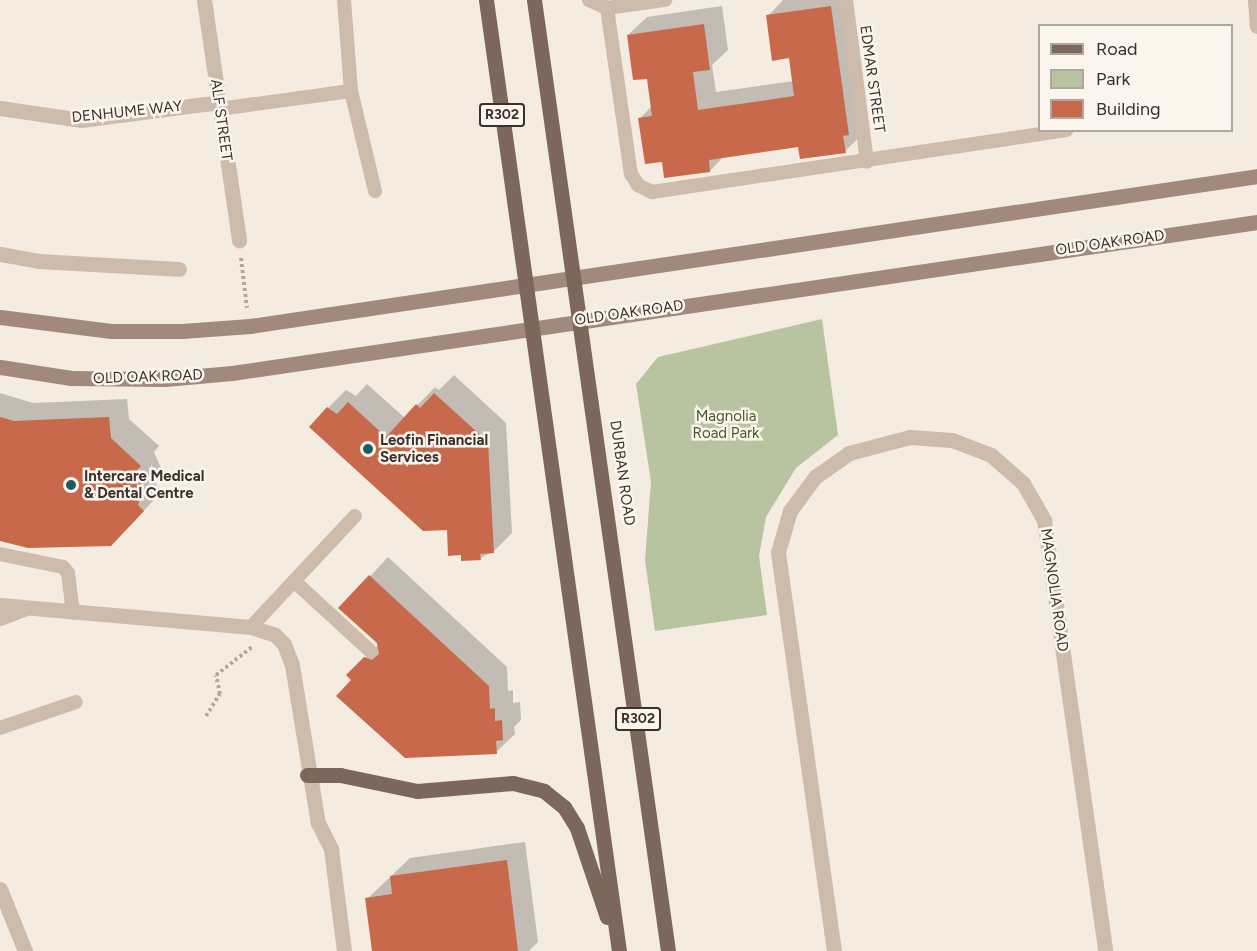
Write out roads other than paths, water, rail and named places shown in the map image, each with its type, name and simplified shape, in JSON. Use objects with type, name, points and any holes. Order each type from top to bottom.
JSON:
[{"type":"main road","name":"R302","points":[[486,0],[523,284],[618,951]]},
{"type":"main road","name":"DURBAN ROAD","points":[[534,0],[668,951]]},
{"type":"main road","points":[[0,317],[111,331],[182,331],[250,326],[1257,176]]},
{"type":"main road","name":"OLD OAK ROAD","points":[[4,369],[71,378],[165,379],[232,373],[1257,222]]},
{"type":"main road","points":[[307,775],[340,776],[417,791],[513,783],[544,791],[564,807],[577,828],[618,951]]},
{"type":"street","name":"ALF STREET","points":[[204,0],[239,240]]},
{"type":"street","points":[[1255,0],[1257,26]]},
{"type":"street","name":"DENHUME WAY","points":[[0,108],[81,120],[219,106]]},
{"type":"street","points":[[0,254],[38,261],[179,269]]},
{"type":"street","name":"MAGNOLIA ROAD","points":[[834,951],[778,552],[790,511],[815,477],[831,463],[859,449],[910,437],[952,440],[991,455],[1023,483],[1044,520],[1105,951]]},
{"type":"street","points":[[0,605],[24,609],[251,627],[274,635],[289,654],[307,775],[318,823],[331,849],[344,951]]},
{"type":"street","points":[[0,618],[24,609]]},
{"type":"street","points":[[0,889],[25,951]]},
{"type":"lane","points":[[344,0],[351,91],[375,191]]},
{"type":"lane","points":[[589,0],[607,8],[665,0]]},
{"type":"lane","name":"EDMAR STREET","points":[[846,0],[867,162]]},
{"type":"lane","points":[[607,8],[629,168],[634,180],[645,189],[660,191],[867,162],[878,157],[1052,132]]},
{"type":"lane","points":[[219,106],[351,91]]},
{"type":"lane","points":[[251,627],[356,516]]},
{"type":"lane","points":[[0,554],[63,567],[68,573],[73,613]]},
{"type":"lane","points":[[294,581],[370,651]]},
{"type":"lane","points":[[0,728],[76,702]]},
{"type":"place","name":"Leofin Financial Services","points":[[368,449]]},
{"type":"place","name":"Intercare Medical & Dental Centre","points":[[71,485]]},
{"type":"park label","name":"Magnolia Road Park","points":[[726,424]]}]
